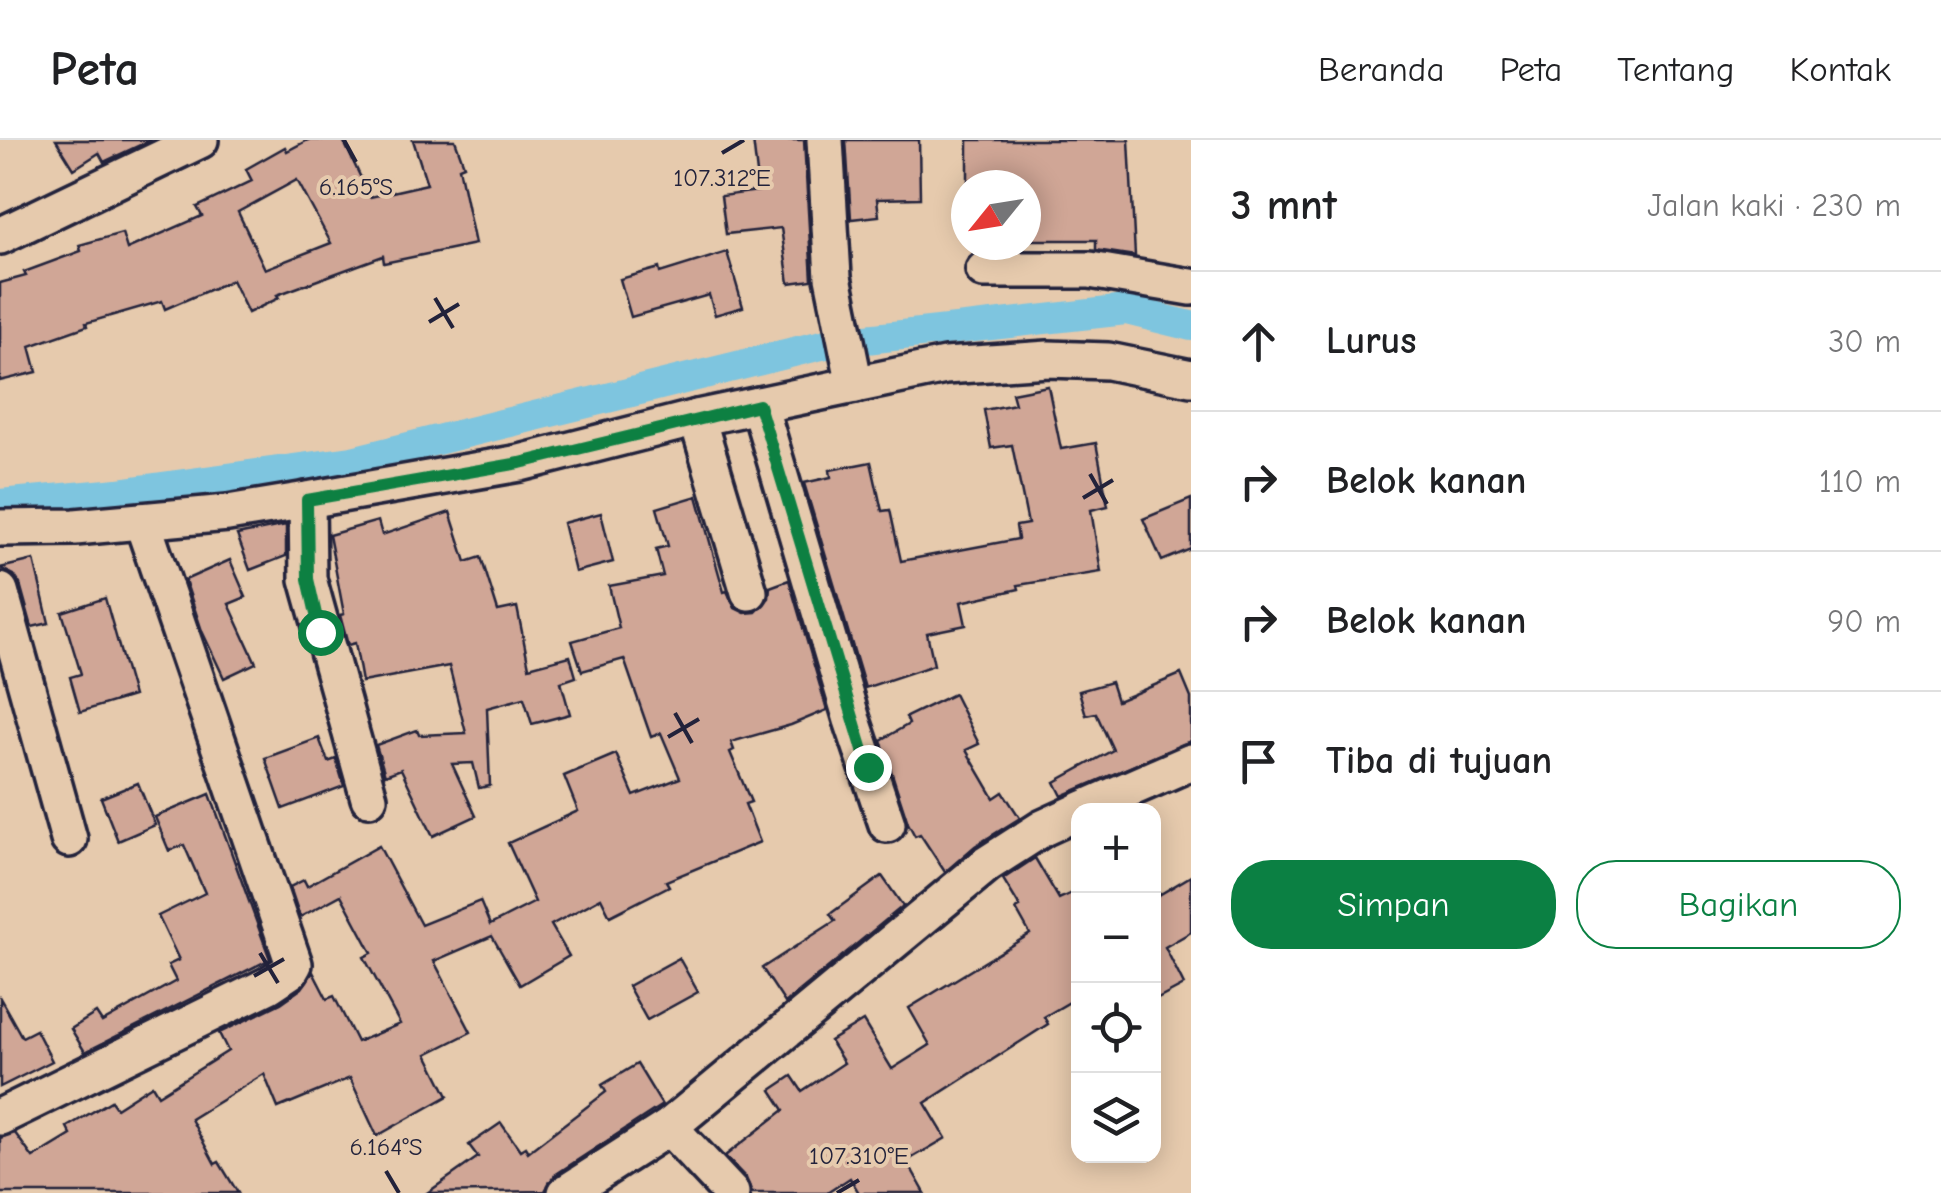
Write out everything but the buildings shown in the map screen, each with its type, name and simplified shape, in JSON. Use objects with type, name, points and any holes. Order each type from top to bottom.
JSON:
[{"type":"street","points":[[0,236],[200,140]]},
{"type":"street","points":[[825,140],[833,276],[854,377]]},
{"type":"street","points":[[984,270],[1090,270],[1191,287]]},
{"type":"street","points":[[0,528],[75,527],[228,512],[520,463],[759,405],[854,377],[1048,359],[1108,361],[1191,378]]},
{"type":"street","points":[[759,405],[852,720],[887,824]]},
{"type":"street","points":[[697,418],[749,592]]},
{"type":"street","points":[[307,500],[308,579],[368,798]]},
{"type":"street","points":[[0,1117],[269,985],[294,964],[142,520]]},
{"type":"street","points":[[0,592],[68,839]]},
{"type":"street","points":[[1098,803],[1191,762]]},
{"type":"street","points":[[566,1193],[670,1127],[987,864],[1071,815]]},
{"type":"street","points":[[670,1127],[731,1193]]},
{"type":"waterway","points":[[0,504],[118,493],[352,461],[830,343],[1126,310],[1191,326]]},
{"type":"route","points":[[320,632],[308,579],[307,500],[520,463],[759,405],[868,767]]}]
